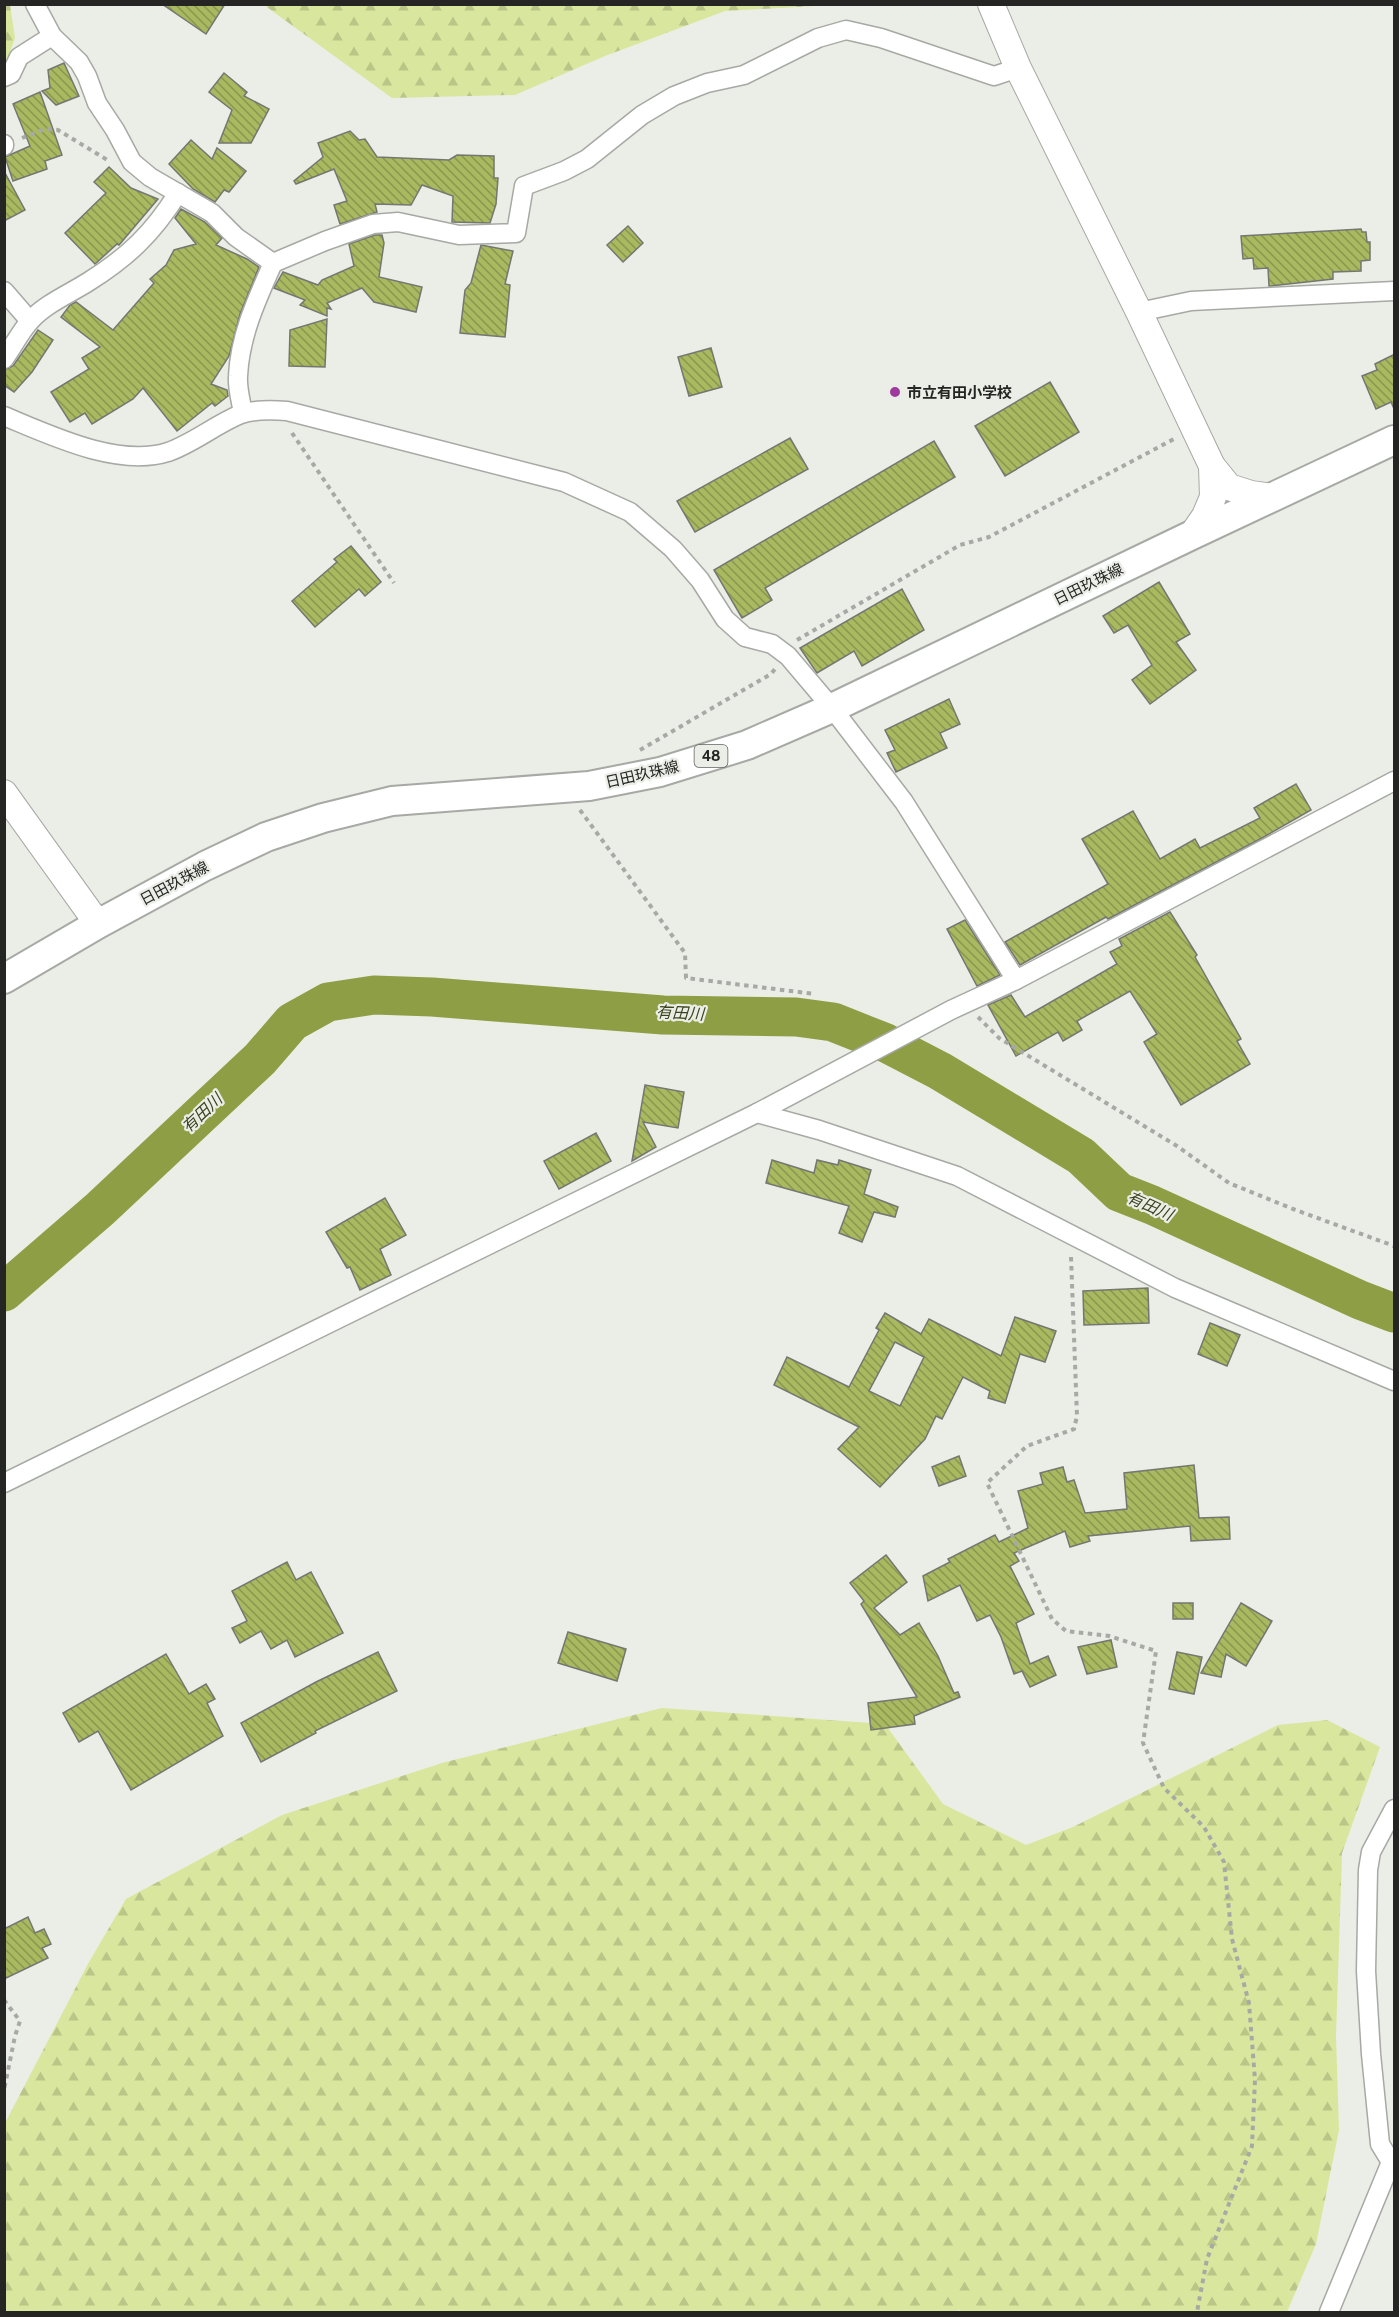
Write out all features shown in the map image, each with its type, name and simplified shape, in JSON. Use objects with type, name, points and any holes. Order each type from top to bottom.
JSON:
[{"type":"main road","name":"日田玖珠線","points":[[4,979],[98,924],[205,866],[266,837],[324,818],[392,801],[589,786],[660,772],[747,745],[832,708],[1191,534],[1395,440]]},
{"type":"street","points":[[35,4],[51,36],[79,62],[97,103],[132,162],[150,177],[212,213],[236,237],[273,263]]},
{"type":"street","points":[[991,4],[1018,68],[1139,312],[1212,466],[1229,487],[1251,494],[1273,497]]},
{"type":"street","points":[[243,413],[237,378],[241,346],[251,313],[273,263],[373,224],[398,222],[459,235],[516,233],[524,186],[564,171],[587,159],[642,115],[674,96],[707,83],[744,75],[818,38],[846,30],[881,38],[994,76],[1018,68]]},
{"type":"street","points":[[4,77],[11,74],[19,57],[51,36]]},
{"type":"street","points":[[4,359],[30,321],[118,262],[142,242],[162,219],[178,193]]},
{"type":"street","points":[[4,291],[30,321]]},
{"type":"street","points":[[1139,312],[1191,301],[1395,291]]},
{"type":"street","points":[[4,416],[70,442],[120,455],[146,456],[182,446],[243,413],[287,411],[564,482],[630,512],[673,549],[700,580],[724,619],[745,637],[772,644],[783,652],[832,708],[904,802],[1016,980]]},
{"type":"street","points":[[1191,534],[1205,516],[1213,497],[1212,466]]},
{"type":"street","points":[[4,1483],[757,1113],[959,1006],[1016,980],[1395,782]]},
{"type":"street","points":[[4,793],[98,924]]},
{"type":"street","points":[[757,1113],[819,1130],[957,1176],[1175,1288],[1395,1381]]},
{"type":"street","points":[[1329,2313],[1391,2162],[1380,2144],[1366,1971],[1368,1870],[1371,1852],[1395,1809]]},
{"type":"path","points":[[5,145],[45,129],[58,130],[112,162],[121,164],[132,162]]},
{"type":"path","points":[[277,410],[394,583]]},
{"type":"path","points":[[635,753],[771,674],[783,652],[960,545],[989,537],[1174,439]]},
{"type":"path","points":[[564,788],[685,953],[686,978],[815,994]]},
{"type":"path","points":[[959,1006],[981,1020],[999,1038],[1177,1146],[1229,1183],[1395,1246]]},
{"type":"path","points":[[1071,1235],[1077,1416],[1074,1429],[1027,1446],[987,1483],[1052,1619],[1066,1631],[1109,1636],[1156,1650],[1143,1743],[1164,1788],[1204,1827],[1224,1862],[1232,1939],[1249,2003],[1255,2080],[1252,2146],[1207,2259],[1197,2313]]},
{"type":"path","points":[[4,2000],[20,2020],[4,2090]]},
{"type":"green space","points":[[5,5],[10,5],[15,38],[5,66]]},
{"type":"green space","points":[[264,5],[832,5],[725,11],[605,56],[515,95],[392,98]]},
{"type":"green space","points":[[662,1708],[885,1724],[943,1804],[1026,1845],[1073,1827],[1278,1725],[1327,1720],[1380,1747],[1342,1853],[1336,2036],[1339,2130],[1316,2244],[1287,2312],[961,2312],[959,2310],[954,2312],[5,2312],[4,2125],[89,1962],[126,1899],[282,1815],[442,1763]]},
{"type":"building","points":[[162,4],[225,4],[206,34]]},
{"type":"building","points":[[64,63],[79,96],[56,105],[42,91],[50,88],[48,70]]},
{"type":"building","points":[[224,73],[247,92],[244,96],[269,109],[251,143],[219,143],[232,110],[209,92]]},
{"type":"building","points":[[40,92],[62,155],[45,161],[47,169],[13,181],[5,157],[30,146],[13,104]]},
{"type":"building","points":[[350,131],[359,140],[365,139],[377,157],[449,160],[457,155],[494,156],[494,178],[498,178],[496,204],[490,223],[452,222],[453,196],[422,185],[411,205],[375,204],[377,212],[340,224],[334,205],[347,201],[334,169],[296,184],[294,181],[323,157],[318,143]]},
{"type":"building","points":[[191,140],[212,159],[217,148],[246,171],[229,192],[224,190],[215,202],[193,189],[169,164]]},
{"type":"building","points":[[109,167],[131,188],[158,199],[119,245],[117,244],[95,264],[65,233],[106,193],[94,182]]},
{"type":"building","points":[[4,171],[25,210],[4,221]]},
{"type":"building","points":[[181,209],[205,222],[222,238],[216,245],[259,267],[240,314],[229,356],[211,384],[227,390],[228,396],[215,406],[212,403],[177,431],[143,388],[133,399],[92,424],[85,413],[70,422],[51,392],[89,369],[82,358],[100,347],[61,317],[70,305],[76,302],[113,330],[154,283],[150,279],[166,265],[174,250],[196,244],[175,218]]},
{"type":"building","points":[[628,226],[643,243],[623,262],[607,245]]},
{"type":"building","points":[[1361,229],[1362,232],[1366,232],[1367,242],[1370,242],[1370,260],[1361,261],[1361,271],[1333,272],[1333,279],[1269,286],[1268,268],[1254,269],[1253,258],[1243,259],[1241,236]]},
{"type":"building","points":[[375,235],[382,235],[384,243],[379,277],[422,287],[416,312],[374,302],[362,288],[327,303],[331,309],[327,308],[327,316],[300,305],[305,300],[274,288],[283,272],[318,285],[322,280],[354,266],[349,244]]},
{"type":"building","points":[[481,245],[513,251],[505,284],[510,285],[505,337],[460,333],[465,290],[471,283]]},
{"type":"building","points":[[327,319],[325,367],[289,366],[290,330]]},
{"type":"building","points":[[38,330],[53,340],[32,372],[14,392],[4,385],[4,370],[13,366]]},
{"type":"building","points":[[711,348],[722,387],[689,396],[678,357]]},
{"type":"building","points":[[1395,354],[1395,411],[1391,402],[1376,409],[1362,376],[1377,370],[1375,364]]},
{"type":"building","points":[[1050,382],[1079,432],[1005,476],[975,426]]},
{"type":"building","points":[[790,438],[808,469],[695,532],[677,501]]},
{"type":"building","points":[[934,441],[955,477],[765,588],[772,600],[742,618],[714,570]]},
{"type":"building","points":[[351,546],[381,582],[365,596],[359,589],[315,627],[292,601],[337,562],[334,559]]},
{"type":"building","points":[[1159,582],[1190,634],[1176,642],[1196,670],[1150,704],[1132,680],[1152,665],[1128,625],[1114,633],[1103,616]]},
{"type":"building","points":[[902,589],[924,630],[862,666],[854,651],[817,673],[800,648]]},
{"type":"building","points":[[949,699],[960,724],[940,733],[947,748],[896,772],[887,753],[895,750],[885,730]]},
{"type":"building","points":[[1296,784],[1311,810],[1262,838],[1108,919],[1106,917],[1020,965],[1005,942],[1108,884],[1082,839],[1133,811],[1160,859],[1195,839],[1200,848],[1260,818],[1254,808]]},
{"type":"building","points":[[1170,912],[1197,955],[1195,957],[1241,1039],[1237,1041],[1250,1064],[1181,1105],[1144,1042],[1157,1034],[1130,991],[1077,1021],[1082,1030],[1063,1041],[1058,1032],[1016,1056],[988,1005],[1011,995],[1025,1017],[1117,964],[1110,952],[1122,946],[1119,939]]},
{"type":"building","points":[[965,920],[1000,975],[977,986],[947,929]]},
{"type":"building","points":[[645,1085],[684,1092],[678,1128],[643,1122],[656,1147],[632,1161]]},
{"type":"building","points":[[596,1133],[611,1161],[559,1189],[544,1161]]},
{"type":"building","points":[[772,1160],[814,1173],[817,1160],[838,1165],[839,1160],[871,1170],[864,1194],[898,1207],[895,1217],[874,1212],[862,1242],[839,1233],[849,1206],[766,1183]]},
{"type":"building","points":[[385,1198],[406,1235],[380,1249],[391,1275],[360,1290],[350,1267],[347,1268],[326,1232]]},
{"type":"building","points":[[1148,1288],[1149,1323],[1084,1325],[1083,1291]]},
{"type":"building","points":[[885,1313],[921,1334],[929,1319],[1001,1356],[1015,1317],[1056,1331],[1045,1362],[1020,1354],[1005,1403],[988,1398],[990,1391],[963,1377],[942,1419],[936,1416],[925,1439],[880,1487],[838,1449],[859,1427],[774,1385],[787,1357],[849,1387],[879,1330],[876,1328]],"holes":[[[895,1342],[924,1357],[900,1406],[869,1391]]]},
{"type":"building","points":[[1210,1323],[1240,1335],[1227,1366],[1198,1354]]},
{"type":"building","points":[[959,1456],[966,1476],[939,1486],[932,1467]]},
{"type":"building","points":[[1194,1465],[1199,1518],[1229,1517],[1230,1539],[1191,1541],[1190,1526],[1088,1536],[1090,1541],[1070,1547],[1065,1531],[1014,1553],[1019,1561],[1010,1566],[1034,1614],[1016,1623],[1030,1664],[1048,1656],[1056,1675],[1030,1687],[1022,1671],[1014,1674],[1001,1637],[990,1615],[977,1621],[960,1585],[928,1601],[923,1576],[950,1562],[948,1559],[995,1535],[999,1542],[1028,1528],[1018,1491],[1043,1484],[1040,1473],[1063,1467],[1067,1482],[1074,1480],[1085,1513],[1127,1509],[1124,1473]]},
{"type":"building","points":[[886,1555],[907,1582],[874,1608],[900,1635],[919,1623],[938,1656],[954,1693],[958,1692],[960,1697],[914,1716],[915,1724],[871,1730],[868,1703],[917,1697],[861,1604],[864,1601],[850,1583]]},
{"type":"building","points":[[287,1562],[296,1580],[311,1572],[343,1633],[295,1657],[287,1640],[271,1649],[261,1631],[240,1643],[232,1628],[247,1621],[232,1591]]},
{"type":"building","points":[[1173,1603],[1193,1603],[1193,1619],[1173,1619]]},
{"type":"building","points":[[1241,1603],[1272,1621],[1246,1666],[1226,1654],[1221,1677],[1201,1673]]},
{"type":"building","points":[[568,1632],[626,1649],[617,1681],[558,1663]]},
{"type":"building","points":[[1111,1640],[1117,1667],[1087,1674],[1078,1647]]},
{"type":"building","points":[[378,1652],[397,1691],[315,1731],[316,1733],[261,1762],[241,1723],[316,1682]]},
{"type":"building","points":[[1177,1652],[1202,1657],[1194,1694],[1169,1689]]},
{"type":"building","points":[[166,1654],[189,1694],[206,1684],[215,1699],[207,1703],[223,1736],[131,1790],[98,1731],[79,1742],[63,1713]]},
{"type":"building","points":[[28,1917],[35,1933],[44,1929],[51,1944],[42,1948],[48,1958],[4,1979],[4,1929]]},
{"type":"waterway","name":"有田川","points":[[4,1292],[100,1209],[260,1059],[292,1022],[328,1002],[374,995],[432,997],[663,1015],[796,1017],[833,1022],[886,1043],[940,1071],[1081,1156],[1119,1192],[1394,1313]]},
{"type":"place","name":"市立有田小学校","points":[[895,392]]}]
